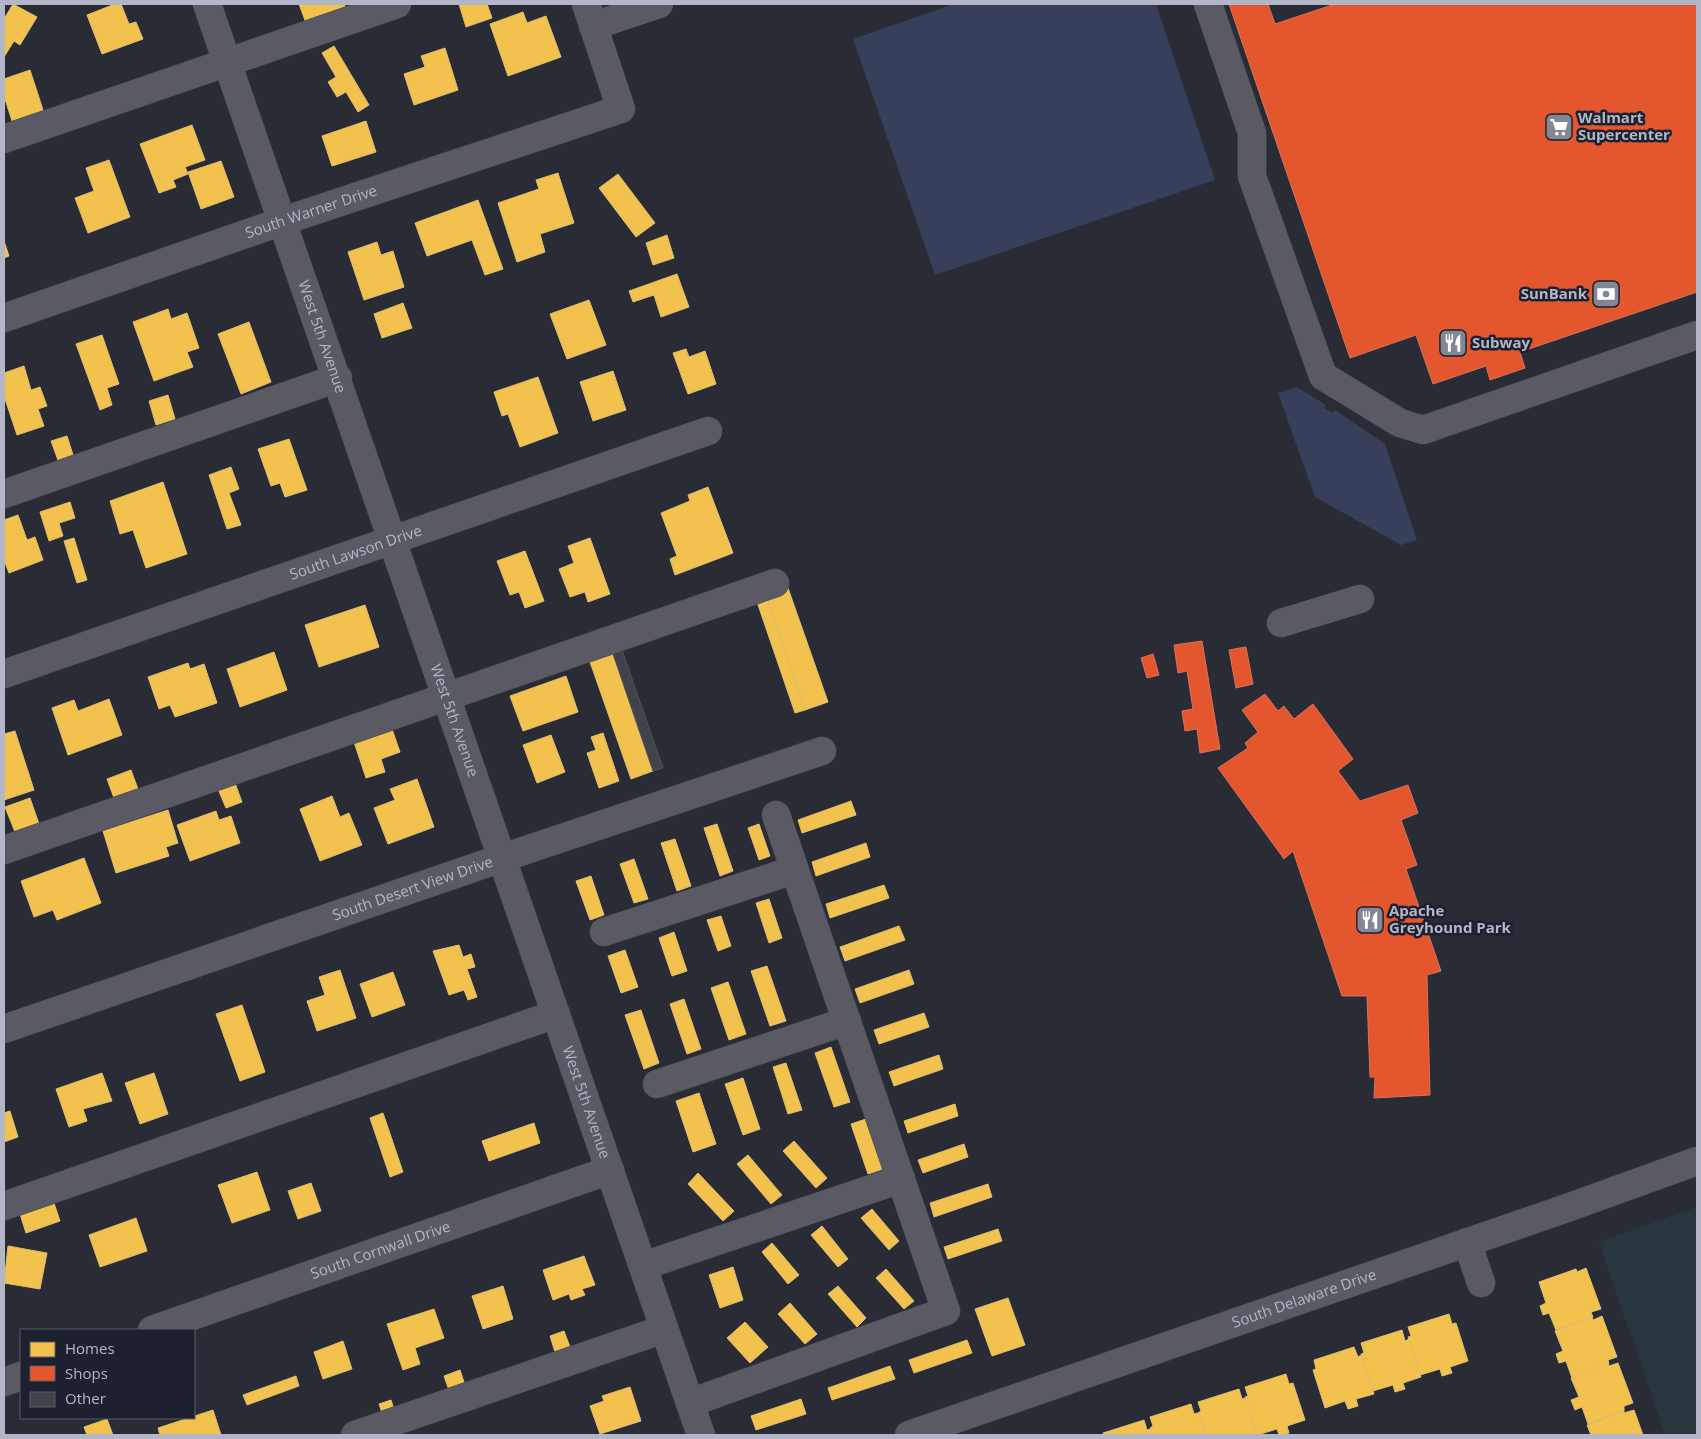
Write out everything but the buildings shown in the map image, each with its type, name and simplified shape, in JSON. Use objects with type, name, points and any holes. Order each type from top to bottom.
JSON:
[{"type":"street","name":"West 5th Avenue","points":[[207,4],[284,221],[700,1435]]},
{"type":"street","points":[[4,139],[397,4]]},
{"type":"street","points":[[590,15],[659,4]]},
{"type":"street","points":[[1208,4],[1252,133],[1252,176],[1323,376],[1400,424],[1423,430],[1697,336]]},
{"type":"street","name":"South Warner Drive","points":[[4,318],[284,221],[621,109],[590,15]]},
{"type":"street","points":[[4,494],[338,378]]},
{"type":"street","name":"South Lawson Drive","points":[[4,674],[708,432]]},
{"type":"street","points":[[4,850],[775,583]]},
{"type":"street","points":[[1281,623],[1360,599]]},
{"type":"street","name":"South Desert View Drive","points":[[4,1029],[502,858],[822,751]]},
{"type":"street","points":[[690,1403],[946,1311],[776,815]]},
{"type":"street","points":[[604,932],[794,870]]},
{"type":"street","points":[[4,1206],[556,1014]]},
{"type":"street","points":[[657,1084],[847,1021]]},
{"type":"street","name":"South Delaware Drive","points":[[909,1435],[1697,1161]]},
{"type":"street","name":"South Cornwall Drive","points":[[155,1329],[610,1170]]},
{"type":"street","points":[[643,1266],[901,1178]]},
{"type":"street","points":[[1467,1242],[1481,1283]]},
{"type":"street","points":[[355,1435],[664,1329]]},
{"type":"street","points":[[4,1382],[20,1376]]},
{"type":"shaded area","points":[[1697,1207],[1697,1435],[1665,1435],[1599,1242]]},
{"type":"water","points":[[954,4],[1156,4],[1215,180],[935,275],[853,39]]},
{"type":"water","points":[[1297,387],[1326,405],[1324,408],[1333,413],[1335,410],[1385,444],[1417,540],[1401,545],[1315,497],[1278,393]]},
{"type":"place","name":"Walmart Supercenter","points":[[1559,127]]},
{"type":"place","name":"SunBank","points":[[1606,294]]},
{"type":"place","name":"Subway","points":[[1453,343]]},
{"type":"place","name":"Apache Greyhound Park","points":[[1370,920]]}]
